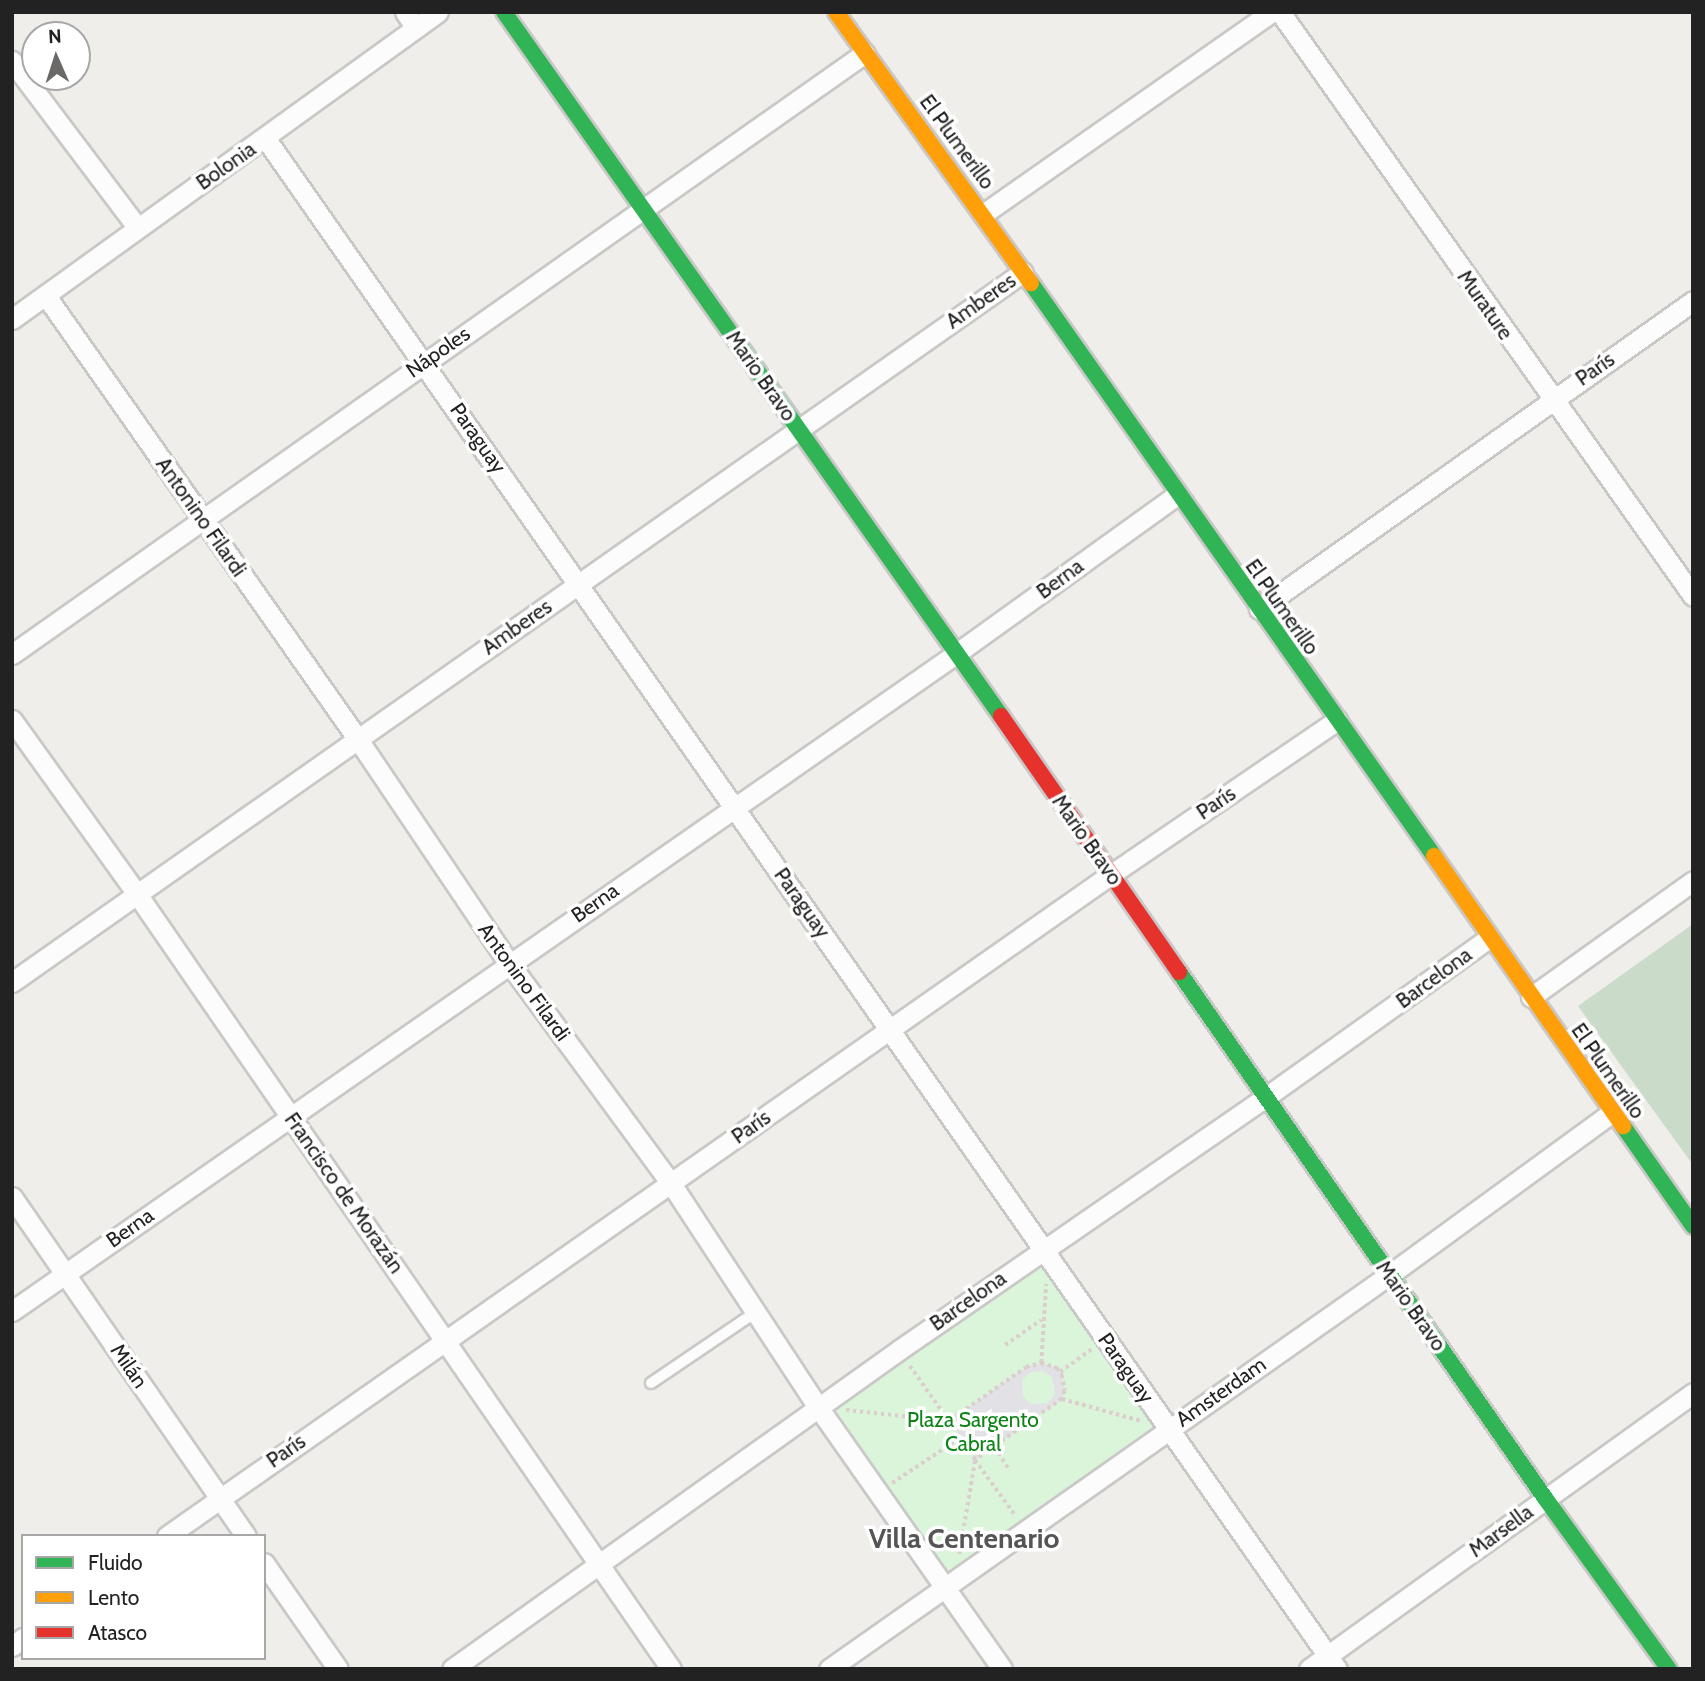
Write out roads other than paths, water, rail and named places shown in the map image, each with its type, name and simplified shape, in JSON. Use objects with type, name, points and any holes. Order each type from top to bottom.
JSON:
[{"type":"street","name":"Bolonia","points":[[12,319],[266,139],[410,20],[438,12]]},
{"type":"street","name":"Mario Bravo","points":[[504,12],[957,653],[1545,1498],[1669,1669]]},
{"type":"street","name":"El Plumerillo","points":[[836,12],[983,214],[1177,495],[1693,1226]]},
{"type":"street","points":[[983,214],[1271,12]]},
{"type":"street","name":"Murature","points":[[1280,12],[1693,596]]},
{"type":"street","name":"Nápoles","points":[[12,654],[865,53]]},
{"type":"street","points":[[12,61],[137,228]]},
{"type":"street","name":"Paraguay","points":[[266,139],[425,361],[1332,1662]]},
{"type":"street","name":"Amberes","points":[[12,982],[1023,272]]},
{"type":"street","name":"Antonino Filardi","points":[[46,296],[356,738],[509,963],[670,1182],[818,1406],[878,1492],[949,1583],[1002,1669]]},
{"type":"street","name":"París","points":[[1259,609],[1693,301]]},
{"type":"street","name":"Berna","points":[[12,1311],[957,653],[1177,495]]},
{"type":"street","name":"Francisco de Morazán","points":[[12,720],[138,894],[446,1338],[671,1669]]},
{"type":"street","name":"París","points":[[170,1534],[446,1338],[1337,720]]},
{"type":"street","points":[[1531,997],[1693,881]]},
{"type":"street","name":"Barcelona","points":[[452,1669],[818,1406],[1047,1253],[1489,939]]},
{"type":"street","name":"Amsterdam","points":[[829,1669],[1389,1275],[1611,1113]]},
{"type":"street","name":"Milán","points":[[12,1197],[245,1534]]},
{"type":"street","name":"Marsella","points":[[1309,1669],[1332,1662],[1545,1498],[1693,1393]]},
{"type":"street","points":[[266,1566],[338,1669]]},
{"type":"lane","points":[[651,1383],[756,1312]]},
{"type":"district","name":"Villa Centenario","points":[[964,1538]]},
{"type":"park label","name":"Plaza Sargento Cabral","points":[[973,1432]]}]
